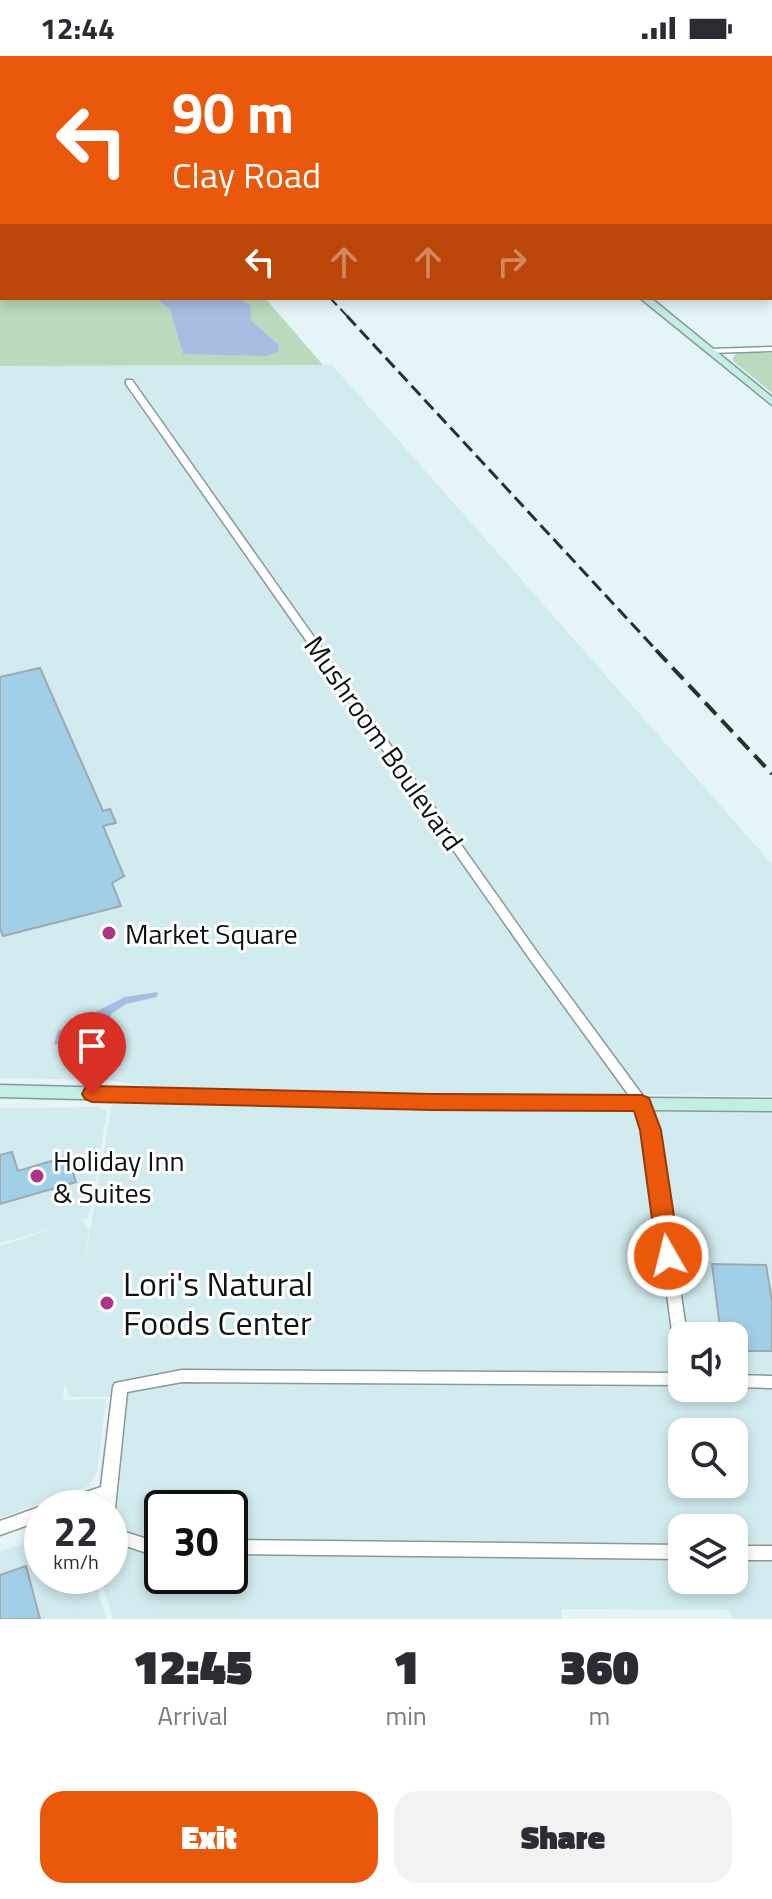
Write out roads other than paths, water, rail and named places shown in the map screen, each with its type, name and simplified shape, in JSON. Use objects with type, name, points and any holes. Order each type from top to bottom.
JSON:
[{"type":"street","points":[[647,300],[772,402]]},
{"type":"street","points":[[710,351],[772,349]]},
{"type":"street","name":"Mushroom Boulevard","points":[[129,382],[541,967],[642,1103]]},
{"type":"street","points":[[0,1091],[416,1102],[772,1105]]},
{"type":"street","points":[[642,1103],[651,1130],[678,1322]]},
{"type":"street","points":[[108,1490],[120,1387],[173,1376],[668,1379]]},
{"type":"street","points":[[748,1381],[772,1382]]},
{"type":"street","points":[[0,1528],[24,1519]]},
{"type":"street","points":[[248,1547],[668,1552]]},
{"type":"street","points":[[748,1553],[772,1553]]},
{"type":"water","points":[[158,300],[241,300],[250,305],[251,320],[279,345],[278,352],[266,356],[183,354],[170,310]]},
{"type":"water","points":[[158,992],[157,997],[126,1004],[111,1014],[107,1044],[98,1048],[54,1044],[58,1031],[125,997]]},
{"type":"railway","points":[[332,300],[349,318]]},
{"type":"railway","points":[[347,316],[658,652]]},
{"type":"railway","points":[[656,650],[772,774]]},
{"type":"place","name":"Market Square","points":[[109,933]]},
{"type":"place","name":"Holiday Inn & Suites","points":[[37,1176]]},
{"type":"place","name":"Lori's Natural Foods Center","points":[[107,1303]]}]
